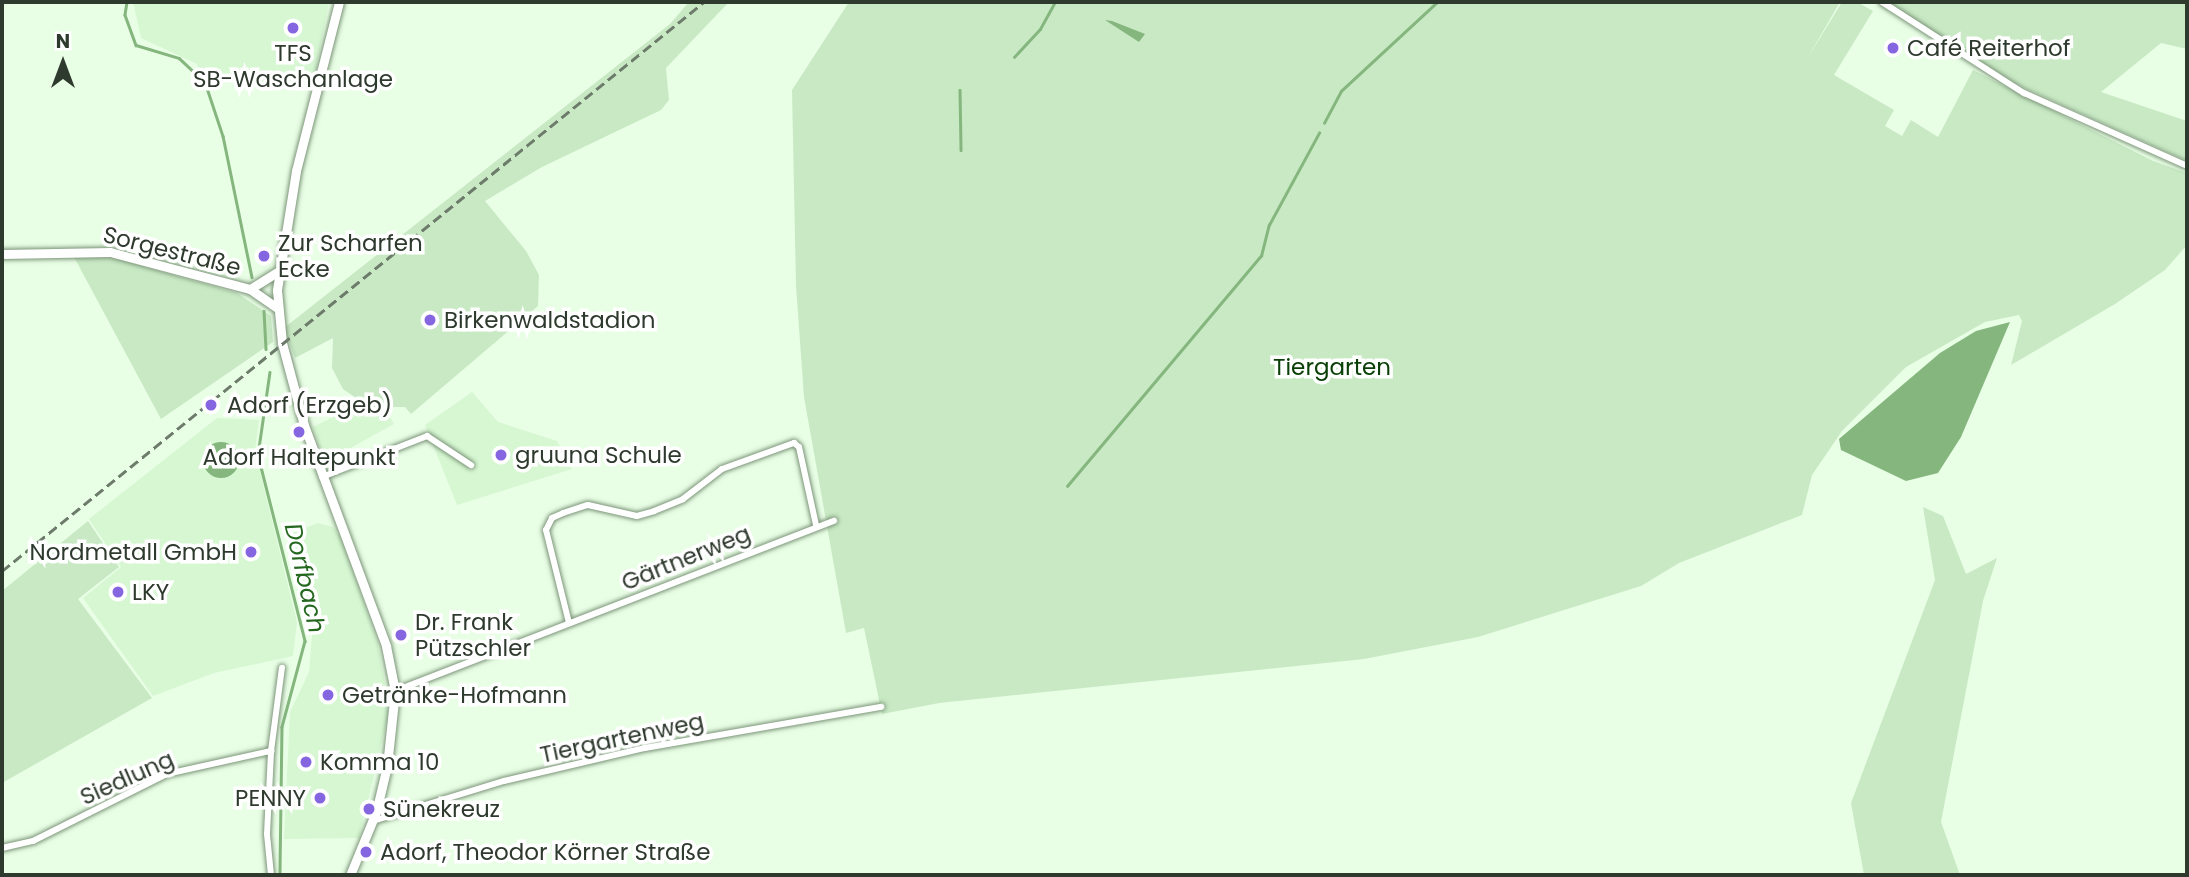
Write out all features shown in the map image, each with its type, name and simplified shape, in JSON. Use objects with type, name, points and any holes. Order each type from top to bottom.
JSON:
[{"type":"street","points":[[339,2],[296,171],[277,272],[278,308],[295,393],[322,477],[386,646],[395,691],[387,766],[373,821],[350,875]]},
{"type":"street","points":[[1882,2],[2024,93],[2187,166]]},
{"type":"street","name":"Sorgestraße","points":[[2,254],[110,252],[250,289],[278,308]]},
{"type":"street","name":"Sorgestraße","points":[[250,289],[277,272]]},
{"type":"street","points":[[322,477],[427,436],[471,466]]},
{"type":"street","points":[[569,623],[546,530],[552,518],[563,513],[588,505],[638,516],[683,499],[722,469],[794,443],[799,447],[816,525]]},
{"type":"street","name":"Gärtnerweg","points":[[395,691],[816,525],[834,521]]},
{"type":"street","points":[[271,875],[267,834],[271,751],[282,668]]},
{"type":"street","name":"Tiergartenweg","points":[[373,821],[504,781],[645,748],[881,707]]},
{"type":"street","name":"Siedlung","points":[[2,848],[33,841],[167,774],[271,751]]},
{"type":"shaded area","points":[[133,2],[329,2],[313,84],[200,82],[197,64],[141,38]]},
{"type":"shaded area","points":[[1105,20],[1112,21],[1145,34],[1139,42]]},
{"type":"shaded area","points":[[2010,322],[1961,437],[1938,473],[1906,481],[1841,450],[1839,439],[1940,353],[1976,331]]},
{"type":"shaded area","name":"gruuna Schule","points":[[472,392],[498,422],[557,441],[572,469],[457,505],[425,425]]},
{"type":"shaded area","points":[[349,409],[390,417],[394,424],[325,462],[313,427]]},
{"type":"shaded area","points":[[217,418],[259,420],[255,451],[297,622],[293,656],[214,673],[153,696],[83,598],[121,567],[89,519]]},
{"type":"shaded area","points":[[221,442],[234,447],[239,460],[234,473],[221,478],[208,473],[203,460],[208,447]]},
{"type":"shaded area","points":[[318,523],[333,527],[341,538],[377,640],[388,716],[359,838],[284,839],[290,712],[309,672],[313,623],[287,535]]},
{"type":"green space","points":[[689,2],[729,2],[666,68],[669,100],[661,110],[542,167],[485,201],[526,251],[539,275],[538,306],[411,414],[405,407],[369,407],[343,389],[332,368],[333,338],[295,358],[284,328],[670,24]]},
{"type":"green space","name":"Tiergarten","points":[[849,2],[1840,2],[1807,59],[1842,2],[1857,2],[1873,11],[1834,75],[1894,110],[1885,126],[1902,136],[1911,120],[1938,137],[1973,70],[2153,161],[2187,173],[2187,245],[2165,270],[2115,304],[2011,365],[2022,321],[2019,315],[1985,322],[1906,367],[1842,431],[1812,475],[1802,515],[1679,563],[1641,586],[1478,637],[1364,659],[939,703],[882,714],[864,628],[846,633],[804,397],[796,286],[792,90]]},
{"type":"green space","points":[[1881,2],[2187,2],[2187,49],[2161,43],[2101,92],[2187,121],[2187,161],[1978,67]]},
{"type":"green space","points":[[102,255],[237,293],[271,316],[273,342],[161,419],[74,257]]},
{"type":"green space","points":[[1923,507],[1943,516],[1966,574],[1997,558],[1983,601],[1941,822],[1960,875],[1864,875],[1851,803],[1935,580]]},
{"type":"green space","points":[[88,521],[119,567],[78,599],[152,698],[2,783],[2,591]]},
{"type":"waterway","name":"Dorfbach","points":[[127,2],[125,15],[136,45],[179,58],[205,82],[223,136],[252,277]]},
{"type":"waterway","points":[[1014,57],[1040,29],[1055,2]]},
{"type":"waterway","points":[[1324,123],[1341,91],[1437,2]]},
{"type":"waterway","points":[[960,90],[961,150]]},
{"type":"waterway","points":[[1067,486],[1261,256],[1269,225],[1319,133]]},
{"type":"waterway","name":"Dorfbach","points":[[264,311],[266,349]]},
{"type":"waterway","name":"Dorfbach","points":[[270,372],[258,455],[305,641],[282,727],[280,875]]},
{"type":"railway","points":[[2,571],[704,2]]},
{"type":"place","name":"TFS SB-Waschanlage","points":[[293,28]]},
{"type":"place","name":"Café Reiterhof","points":[[1893,48]]},
{"type":"place","name":"Zur Scharfen Ecke","points":[[264,256]]},
{"type":"place","name":"Birkenwaldstadion","points":[[430,320]]},
{"type":"place","name":"Adorf (Erzgeb)","points":[[211,405]]},
{"type":"place","name":"Adorf Haltepunkt","points":[[299,432]]},
{"type":"place","name":"gruuna Schule","points":[[501,455]]},
{"type":"place","name":"Nordmetall GmbH","points":[[251,552]]},
{"type":"place","name":"LKY","points":[[118,592]]},
{"type":"place","name":"Dr. Frank Pützschler","points":[[401,635]]},
{"type":"place","name":"Getränke-Hofmann","points":[[328,695]]},
{"type":"place","name":"Komma 10","points":[[306,762]]},
{"type":"place","name":"PENNY","points":[[320,798]]},
{"type":"place","name":"Sünekreuz","points":[[369,809]]},
{"type":"place","name":"Adorf, Theodor Körner Straße","points":[[366,852]]}]
